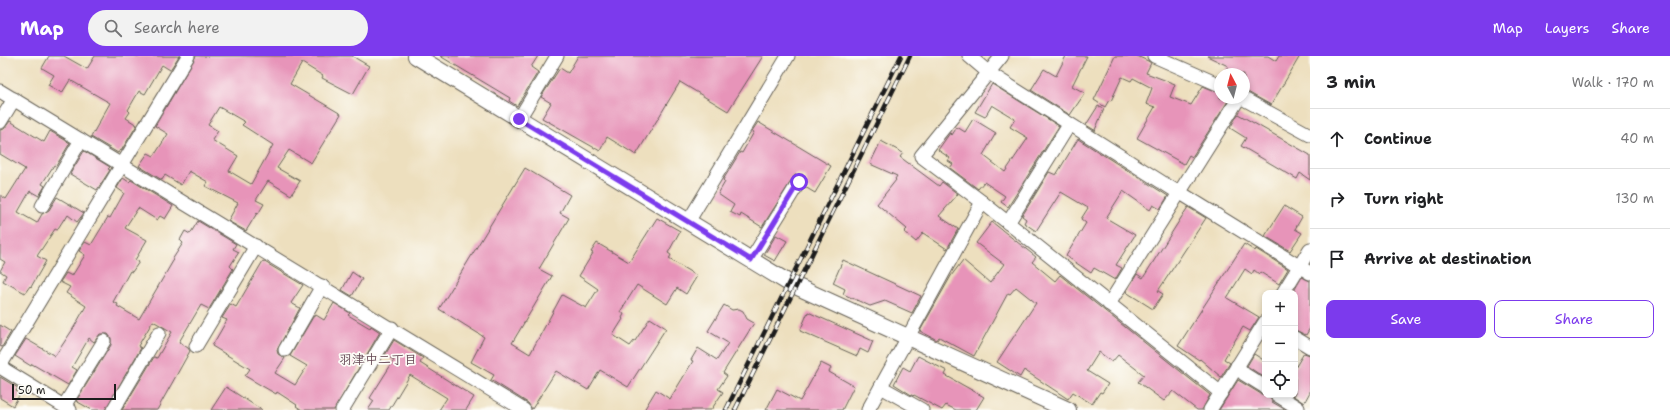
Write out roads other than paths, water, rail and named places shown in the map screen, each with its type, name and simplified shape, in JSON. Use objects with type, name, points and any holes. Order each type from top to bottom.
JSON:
[{"type":"street","points":[[104,341],[67,408],[0,366],[188,56]]},
{"type":"street","points":[[416,56],[789,283],[1068,410]]},
{"type":"street","points":[[519,119],[557,56]]},
{"type":"street","points":[[688,222],[788,56]]},
{"type":"street","points":[[969,56],[989,73],[1069,125],[1305,270]]},
{"type":"street","points":[[1002,56],[921,156],[982,202],[1221,393]]},
{"type":"street","points":[[1154,56],[1214,82]]},
{"type":"street","points":[[0,91],[392,328],[524,410]]},
{"type":"street","points":[[0,122],[14,99]]},
{"type":"street","points":[[1250,102],[1310,135]]},
{"type":"street","points":[[1110,304],[1235,104]]},
{"type":"street","points":[[1008,223],[1069,125]]},
{"type":"street","points":[[42,206],[81,140]]},
{"type":"street","points":[[751,260],[799,182]]},
{"type":"street","points":[[868,410],[982,202]]},
{"type":"street","points":[[196,346],[256,246]]},
{"type":"street","points":[[1286,290],[1305,270],[1310,249]]},
{"type":"street","points":[[285,350],[322,286]]},
{"type":"street","points":[[1210,410],[1262,326]]},
{"type":"street","points":[[342,410],[392,328]]},
{"type":"street","points":[[113,410],[159,333]]},
{"type":"street","points":[[1298,340],[1310,347]]},
{"type":"street","points":[[1237,366],[1244,374],[1262,385]]},
{"type":"street","points":[[881,387],[922,410]]},
{"type":"street","points":[[1282,398],[1298,408]]},
{"type":"railway","points":[[726,410],[901,56]]},
{"type":"railway","points":[[735,410],[910,56]]},
{"type":"district","name":"羽津中二丁目","points":[[378,359]]}]
